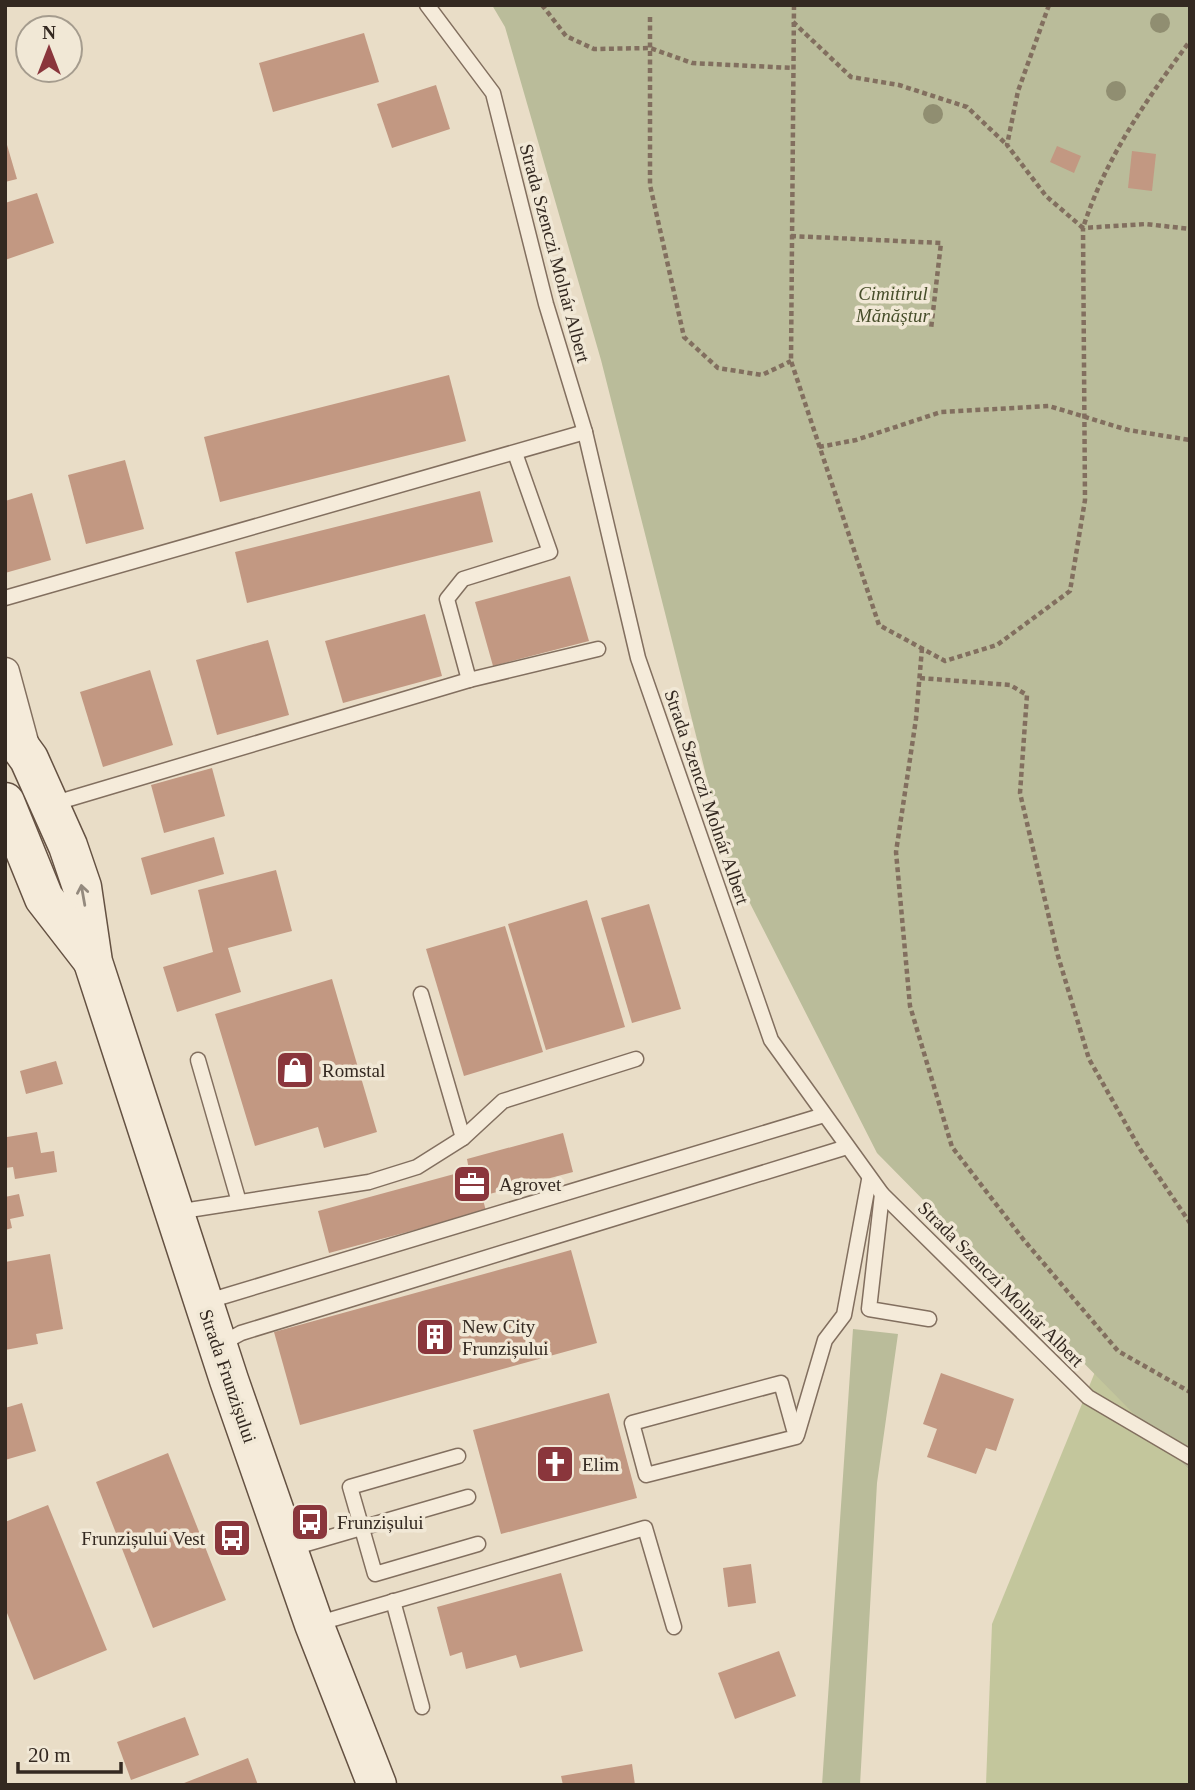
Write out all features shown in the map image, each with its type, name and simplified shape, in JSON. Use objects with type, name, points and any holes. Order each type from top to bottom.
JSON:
[{"type":"main road","name":"Strada Frunzișului","points":[[5,726],[29,759],[51,804],[82,887],[93,962],[218,1346],[314,1624],[377,1785]]},
{"type":"main road","name":"Strada Frunzișului","points":[[5,802],[44,898],[93,962]]},
{"type":"street","name":"Strada Frunzișului","points":[[5,672],[29,759]]},
{"type":"lane","name":"Strada Szenczi Molnár Albert","points":[[427,5],[493,93],[546,304],[585,432],[638,658],[771,1040],[882,1194],[1088,1397],[1190,1457]]},
{"type":"lane","points":[[5,598],[585,432]]},
{"type":"lane","points":[[469,680],[447,599],[464,579],[550,552],[515,453]]},
{"type":"lane","points":[[51,804],[469,680],[598,649]]},
{"type":"lane","points":[[421,994],[463,1138]]},
{"type":"lane","points":[[175,1212],[369,1182],[417,1167],[463,1138],[503,1101],[636,1059]]},
{"type":"lane","points":[[198,1060],[239,1202]]},
{"type":"lane","points":[[204,1303],[824,1115]]},
{"type":"lane","points":[[218,1346],[241,1334],[847,1147]]},
{"type":"lane","points":[[796,1437],[825,1340],[844,1315],[870,1180]]},
{"type":"lane","points":[[882,1194],[870,1309],[929,1319]]},
{"type":"lane","points":[[781,1383],[796,1437],[646,1475],[632,1423],[781,1383]]},
{"type":"lane","points":[[458,1456],[350,1487],[375,1574],[478,1544]]},
{"type":"lane","points":[[288,1549],[468,1497]]},
{"type":"lane","points":[[314,1624],[645,1528],[674,1628]]},
{"type":"lane","points":[[393,1601],[422,1707]]},
{"type":"path","points":[[542,5],[566,36],[594,49],[650,48],[692,63],[793,68]]},
{"type":"path","points":[[794,5],[791,361],[879,625],[945,661],[997,645],[1070,591],[1084,500],[1083,228],[1096,186],[1147,98],[1190,41]]},
{"type":"path","points":[[1007,145],[1018,91],[1049,5]]},
{"type":"path","points":[[650,17],[650,185],[684,337],[718,369],[762,375],[791,361]]},
{"type":"path","points":[[793,22],[851,77],[899,85],[967,107],[1007,145],[1046,196],[1083,228],[1146,224],[1190,229]]},
{"type":"path","points":[[791,236],[941,243],[932,329]]},
{"type":"path","points":[[819,447],[856,440],[941,412],[1049,406],[1128,430],[1190,440]]},
{"type":"path","points":[[922,648],[896,852],[910,1006],[952,1147],[1023,1239],[1118,1351],[1190,1392]]},
{"type":"path","points":[[920,678],[1010,685],[1027,695],[1020,793],[1058,956],[1089,1059],[1140,1149],[1190,1223]]},
{"type":"green space","name":"Cimitirul Mănăștur","points":[[492,5],[1190,5],[1190,1471],[877,1153],[727,858],[601,360],[505,27]]},
{"type":"green space","points":[[853,1329],[898,1334],[877,1483],[860,1785],[822,1785]]},
{"type":"green space","points":[[1095,1372],[1190,1471],[1190,1785],[986,1785],[992,1624]]},
{"type":"building","points":[[364,33],[379,82],[273,112],[259,63]]},
{"type":"building","points":[[436,85],[450,129],[392,148],[377,104]]},
{"type":"building","points":[[5,138],[17,179],[5,182]]},
{"type":"building","points":[[1057,146],[1081,156],[1074,173],[1050,162]]},
{"type":"building","points":[[1132,151],[1156,154],[1152,191],[1128,188]]},
{"type":"building","points":[[37,193],[54,243],[5,260],[5,203]]},
{"type":"building","points":[[449,375],[466,441],[220,502],[204,437]]},
{"type":"building","points":[[125,460],[144,529],[86,544],[68,475]]},
{"type":"building","points":[[480,491],[493,542],[247,603],[235,552]]},
{"type":"building","points":[[32,493],[51,560],[5,573],[5,501]]},
{"type":"building","points":[[570,576],[589,641],[493,666],[475,602]]},
{"type":"building","points":[[425,614],[442,676],[343,703],[325,641]]},
{"type":"building","points":[[268,640],[289,715],[217,735],[196,660]]},
{"type":"building","points":[[150,670],[173,745],[103,767],[80,692]]},
{"type":"building","points":[[212,768],[225,816],[164,833],[151,785]]},
{"type":"building","points":[[214,837],[224,874],[151,895],[141,858]]},
{"type":"building","points":[[276,870],[292,931],[228,948],[241,992],[177,1012],[163,967],[213,952],[198,890]]},
{"type":"building","points":[[587,900],[625,1027],[546,1050],[508,924]]},
{"type":"building","points":[[649,904],[681,1009],[632,1023],[601,918]]},
{"type":"building","points":[[505,926],[543,1052],[464,1076],[426,949]]},
{"type":"building","name":"Romstal","points":[[332,979],[377,1132],[324,1148],[318,1127],[255,1146],[215,1014]]},
{"type":"building","points":[[56,1061],[63,1084],[26,1094],[20,1071]]},
{"type":"building","points":[[37,1132],[41,1153],[54,1151],[57,1172],[15,1179],[13,1167],[5,1168],[7,1137]]},
{"type":"building","name":"Agrovet","points":[[563,1133],[573,1172],[482,1196],[486,1211],[329,1253],[318,1211],[469,1170],[467,1159]]},
{"type":"building","points":[[19,1194],[24,1216],[10,1219],[12,1228],[5,1230],[5,1197]]},
{"type":"building","name":"New City Frunzișului","points":[[571,1250],[597,1343],[300,1425],[274,1332]]},
{"type":"building","points":[[50,1254],[63,1329],[36,1334],[38,1344],[5,1350],[5,1262]]},
{"type":"building","points":[[941,1373],[1014,1399],[996,1451],[986,1448],[976,1474],[927,1457],[937,1429],[923,1424]]},
{"type":"building","name":"Elim","points":[[609,1393],[637,1498],[501,1534],[473,1430]]},
{"type":"building","points":[[22,1403],[36,1451],[5,1460],[5,1408]]},
{"type":"building","points":[[168,1453],[226,1600],[153,1628],[96,1482]]},
{"type":"building","points":[[48,1505],[107,1650],[34,1680],[5,1608],[5,1522]]},
{"type":"building","points":[[751,1564],[756,1603],[728,1607],[723,1568]]},
{"type":"building","points":[[561,1573],[583,1651],[520,1668],[516,1655],[466,1669],[462,1652],[450,1656],[437,1607]]},
{"type":"building","points":[[779,1651],[796,1696],[735,1719],[718,1673]]},
{"type":"building","points":[[185,1717],[199,1755],[131,1780],[117,1742]]},
{"type":"building","points":[[248,1758],[258,1785],[179,1785]]},
{"type":"building","points":[[632,1764],[635,1785],[563,1785],[561,1776]]},
{"type":"place","name":"Romstal","points":[[295,1070]]},
{"type":"place","name":"Agrovet","points":[[472,1184]]},
{"type":"place","name":"New City Frunzișului","points":[[435,1337]]},
{"type":"place","name":"Elim","points":[[555,1464]]},
{"type":"place","name":"Frunzișului","points":[[310,1522]]},
{"type":"place","name":"Frunzișului Vest","points":[[232,1538]]}]
